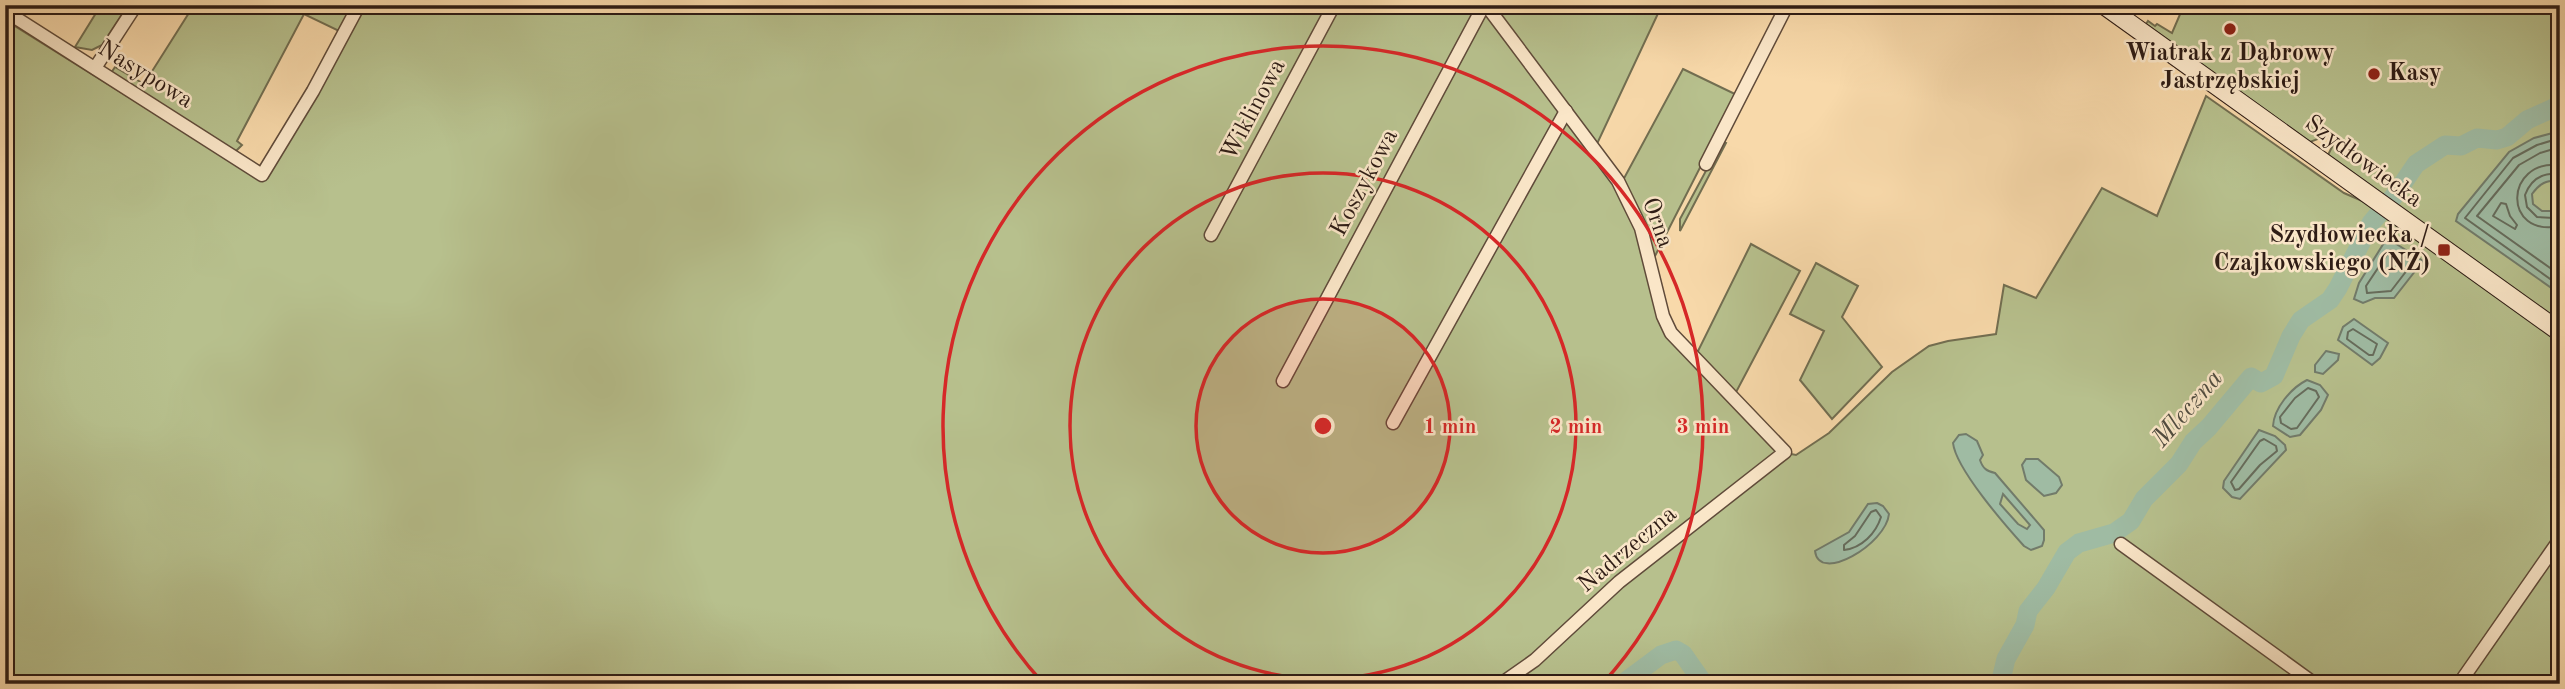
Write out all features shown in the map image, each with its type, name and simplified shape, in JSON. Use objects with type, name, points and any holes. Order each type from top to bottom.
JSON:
[{"type":"street","points":[[95,68],[135,5]]},
{"type":"street","name":"Nasypowa","points":[[5,11],[262,175],[313,91],[359,5]]},
{"type":"street","name":"Wiklinowa","points":[[1210,235],[1334,5]]},
{"type":"street","name":"Orna","points":[[1485,5],[1618,181],[1641,228],[1663,316],[1671,333],[1785,452]]},
{"type":"street","name":"Koszykowa","points":[[1283,382],[1485,5]]},
{"type":"street","points":[[1706,164],[1787,5]]},
{"type":"street","name":"Szydłowiecka","points":[[2104,5],[2560,332]]},
{"type":"street","points":[[1394,422],[1566,111]]},
{"type":"street","name":"Nadrzeczna","points":[[1501,684],[1535,660],[1619,582],[1785,452]]},
{"type":"street","points":[[2459,684],[2560,539]]},
{"type":"street","points":[[2121,544],[2315,684]]},
{"type":"shaded area","points":[[101,5],[128,5],[102,45],[92,50],[75,47]]},
{"type":"shaded area","points":[[194,5],[354,5],[339,31],[304,14],[237,141],[242,145],[234,153],[111,73],[115,67],[144,84]]},
{"type":"shaded area","points":[[361,5],[1482,5],[1618,189],[1637,229],[1661,326],[1786,453],[1796,455],[1829,433],[1892,372],[1929,346],[1996,334],[2004,285],[2036,298],[2102,188],[2157,216],[2206,96],[2344,193],[2376,207],[2387,194],[2382,194],[2328,155],[2336,139],[2327,131],[2310,142],[2146,24],[2148,21],[2172,33],[2184,5],[2560,5],[2560,532],[2452,684],[5,684],[5,20],[260,179]]},
{"type":"shaded area","points":[[1491,5],[1662,5],[1596,146],[1572,110]]},
{"type":"shaded area","points":[[1683,69],[1737,95],[1655,256],[1652,257],[1622,182]]},
{"type":"shaded area","points":[[1722,141],[1726,143],[1680,231],[1680,219]]},
{"type":"shaded area","points":[[1751,244],[1800,271],[1734,396],[1697,353]]},
{"type":"shaded area","points":[[1816,263],[1858,286],[1842,317],[1882,367],[1832,419],[1800,380],[1824,331],[1790,314]]},
{"type":"shaded area","points":[[2560,548],[2560,684],[2464,684]]},
{"type":"water","points":[[2560,131],[2560,181],[2544,183],[2532,194],[2533,204],[2542,211],[2554,211],[2560,207],[2560,294],[2456,221],[2458,214],[2509,152],[2534,138]]},
{"type":"water","points":[[2387,238],[2423,261],[2394,298],[2375,298],[2363,303],[2354,299],[2359,283]]},
{"type":"water","points":[[2354,319],[2388,343],[2380,358],[2372,365],[2338,340],[2343,327]]},
{"type":"water","points":[[2326,351],[2339,354],[2338,360],[2323,374],[2315,372],[2315,365]]},
{"type":"water","points":[[2307,380],[2320,385],[2328,395],[2321,410],[2300,435],[2290,437],[2273,426],[2276,412],[2284,399]]},
{"type":"water","points":[[2259,430],[2275,436],[2285,445],[2286,450],[2240,499],[2232,497],[2223,488],[2224,481]]},
{"type":"water","points":[[1966,434],[1977,441],[1983,455],[1980,460],[1984,468],[1995,473],[2044,530],[2042,546],[2031,550],[2024,546],[1982,496],[1956,454],[1953,443],[1959,435]],"holes":[[[2003,494],[2030,525],[2027,529],[2018,524],[2000,504]]]},
{"type":"water","points":[[2026,459],[2038,459],[2059,477],[2062,485],[2056,493],[2044,496],[2026,480],[2022,465]]},
{"type":"water","points":[[1877,503],[1889,514],[1877,537],[1865,548],[1839,562],[1819,560],[1815,551],[1849,532],[1868,504]]},
{"type":"waterway","name":"Mleczna","points":[[2000,684],[2006,659],[2025,625],[2028,611],[2046,588],[2067,552],[2079,543],[2114,533],[2131,521],[2144,499],[2179,464],[2193,442],[2251,377],[2261,383],[2274,376],[2301,320],[2330,300],[2371,223],[2395,195],[2416,164],[2445,145],[2461,146],[2477,138],[2497,140],[2507,137],[2527,120],[2560,105]]},
{"type":"waterway","name":"Mleczna","points":[[1622,684],[1661,655],[1676,650],[1683,654],[1704,684]]},
{"type":"place","name":"Wiatrak z Dąbrowy Jastrzębskiej","points":[[2230,29]]},
{"type":"place","name":"Kasy","points":[[2374,74]]},
{"type":"place","name":"Szydłowiecka / Czajkowskiego (NŻ)","points":[[2444,250]]}]
